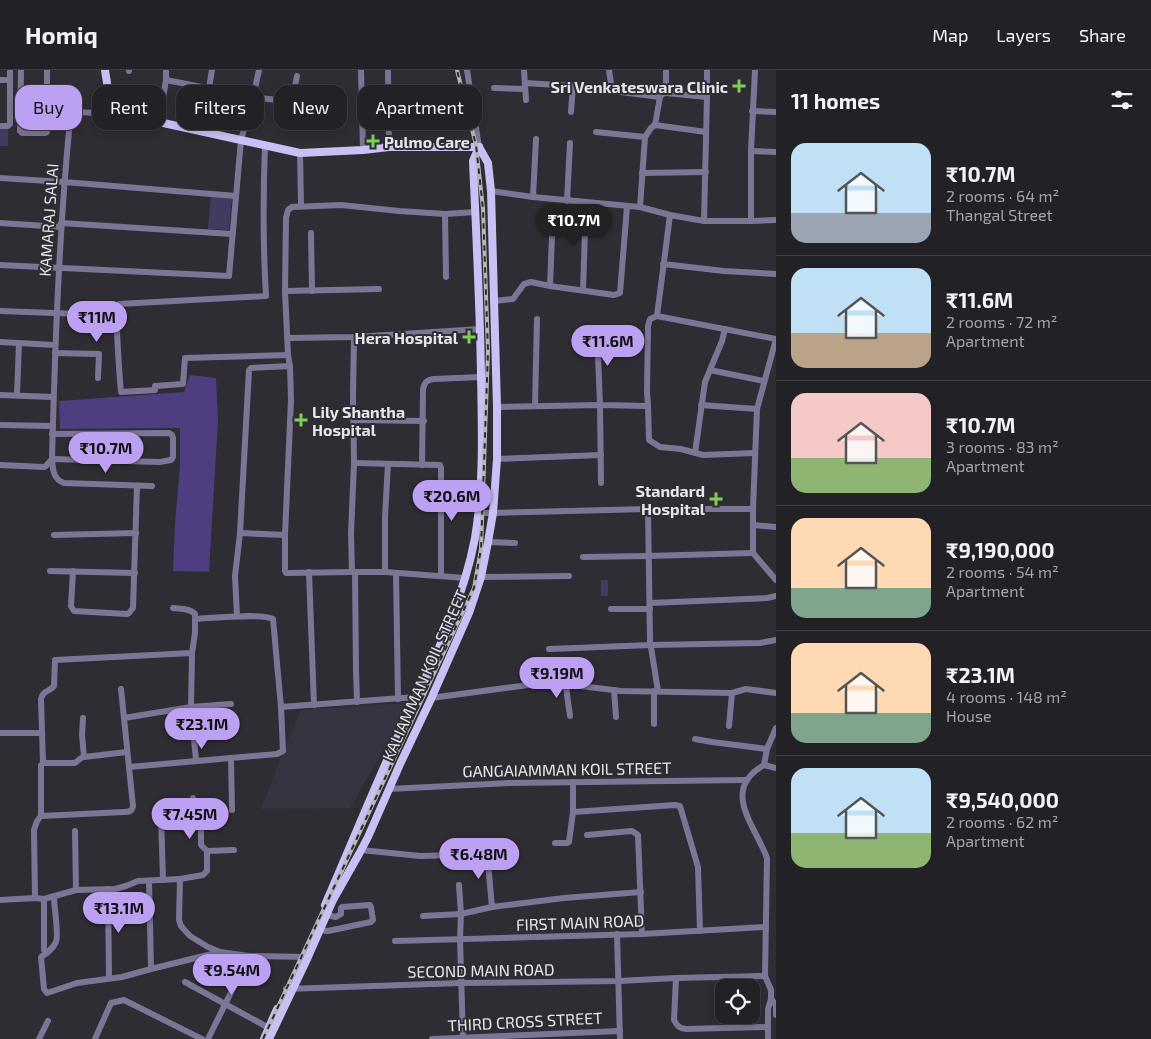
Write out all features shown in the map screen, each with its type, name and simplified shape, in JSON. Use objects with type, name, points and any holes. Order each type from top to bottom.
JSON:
[{"type":"main road","points":[[105,70],[107,85]]},
{"type":"main road","points":[[166,124],[300,153],[389,147],[479,147]]},
{"type":"main road","name":"KALIAMMAN KOIL STREET","points":[[305,956],[361,850],[469,612],[481,577],[493,514],[497,407],[491,191],[488,162],[479,147]]},
{"type":"main road","name":"KALIAMMAN KOIL STREET","points":[[264,1039],[305,956],[381,774],[434,660],[465,578],[475,538],[482,458],[483,408],[473,161],[479,147]]},
{"type":"main road","name":"KALIAMMAN KOIL STREET","points":[[269,1039],[289,989]]},
{"type":"street","points":[[0,126],[8,126],[10,124],[10,70]]},
{"type":"street","points":[[21,70],[20,131],[22,133],[47,132],[47,70]]},
{"type":"street","points":[[165,85],[166,70]]},
{"type":"street","points":[[210,85],[212,70]]},
{"type":"street","points":[[256,85],[259,70]]},
{"type":"street","points":[[361,70],[363,150]]},
{"type":"street","name":"KALIAMMAN KOIL STREET","points":[[467,70],[479,147]]},
{"type":"street","points":[[524,70],[526,100]]},
{"type":"street","points":[[609,70],[612,91]]},
{"type":"street","points":[[640,207],[645,137],[648,131],[655,125],[663,95],[666,70]]},
{"type":"street","points":[[704,221],[708,96],[707,70]]},
{"type":"street","points":[[750,221],[752,110],[755,70]]},
{"type":"street","points":[[388,72],[389,147]]},
{"type":"street","points":[[264,99],[280,101],[290,100],[293,96],[297,76]]},
{"type":"street","points":[[0,80],[10,80]]},
{"type":"street","points":[[166,80],[194,85]]},
{"type":"street","points":[[571,112],[573,86]]},
{"type":"street","points":[[494,88],[573,86],[663,95],[708,96]]},
{"type":"street","points":[[752,110],[776,112]]},
{"type":"street","name":"KAMARAJ SALAI","points":[[54,460],[55,434],[52,426],[54,352],[61,225],[70,120],[72,116],[79,112],[92,113]]},
{"type":"street","points":[[655,125],[706,132]]},
{"type":"street","points":[[0,265],[229,276],[241,140],[244,130]]},
{"type":"street","points":[[596,132],[645,137]]},
{"type":"street","points":[[533,197],[536,139]]},
{"type":"street","points":[[567,201],[570,143]]},
{"type":"street","points":[[265,145],[266,296],[117,305],[116,316],[121,392],[155,390],[155,386],[184,384],[185,358],[288,355]]},
{"type":"street","points":[[751,151],[776,152]]},
{"type":"street","points":[[300,153],[301,206]]},
{"type":"street","points":[[642,173],[706,172]]},
{"type":"street","points":[[0,178],[236,196]]},
{"type":"street","points":[[491,191],[567,201],[640,207],[704,221],[776,220]]},
{"type":"street","points":[[584,290],[586,202]]},
{"type":"street","points":[[465,578],[384,572],[286,573],[284,567],[291,400],[285,292],[286,218],[288,210],[292,207],[301,206],[341,205],[445,214],[475,212]]},
{"type":"street","points":[[494,301],[513,299],[524,284],[531,282],[614,295],[620,293],[627,207]]},
{"type":"street","points":[[445,214],[446,278]]},
{"type":"street","points":[[657,316],[670,215]]},
{"type":"street","points":[[0,223],[232,234]]},
{"type":"street","points":[[311,233],[312,291]]},
{"type":"street","points":[[550,286],[552,236]]},
{"type":"street","points":[[663,264],[724,271],[776,274]]},
{"type":"street","points":[[285,292],[379,289]]},
{"type":"street","points":[[0,311],[108,315]]},
{"type":"street","points":[[755,453],[703,456],[680,449],[660,447],[651,442],[649,438],[647,392],[648,326],[650,318],[657,316],[776,339],[773,361],[764,381],[757,408],[753,509],[753,553],[776,580]]},
{"type":"street","points":[[535,406],[537,319]]},
{"type":"street","points":[[288,338],[354,337],[481,329]]},
{"type":"street","points":[[696,453],[705,382],[725,329]]},
{"type":"street","points":[[597,330],[601,483]]},
{"type":"street","points":[[354,337],[354,463],[352,504],[358,702]]},
{"type":"street","points":[[0,342],[55,345]]},
{"type":"street","points":[[17,395],[20,343]]},
{"type":"street","points":[[54,352],[99,354],[98,378]]},
{"type":"street","points":[[237,616],[235,576],[240,533],[249,369],[290,366]]},
{"type":"street","points":[[710,370],[764,381]]},
{"type":"street","points":[[422,464],[423,390],[425,382],[434,379],[481,377]]},
{"type":"street","points":[[0,395],[53,397]]},
{"type":"street","points":[[701,405],[757,408]]},
{"type":"street","points":[[497,407],[648,406]]},
{"type":"street","points":[[354,420],[424,421]]},
{"type":"street","points":[[0,425],[52,426]]},
{"type":"street","points":[[0,465],[44,468],[54,460],[160,462],[171,460],[173,457],[173,438],[169,433],[55,434]]},
{"type":"street","points":[[496,459],[601,455]]},
{"type":"street","points":[[54,460],[54,472],[61,482],[152,486]]},
{"type":"street","points":[[354,463],[440,465],[441,576]]},
{"type":"street","points":[[384,572],[388,464]]},
{"type":"street","points":[[73,571],[71,606],[74,611],[127,614],[133,608],[137,486]]},
{"type":"street","points":[[478,513],[648,509],[753,509]]},
{"type":"street","points":[[648,509],[651,645],[656,691],[654,724]]},
{"type":"street","points":[[753,525],[776,527]]},
{"type":"street","points":[[54,535],[136,533]]},
{"type":"street","points":[[240,533],[285,535]]},
{"type":"street","points":[[488,542],[515,543]]},
{"type":"street","points":[[584,556],[753,553]]},
{"type":"street","points":[[50,571],[135,573]]},
{"type":"street","points":[[309,572],[314,705]]},
{"type":"street","points":[[396,573],[398,698]]},
{"type":"street","points":[[481,577],[569,576]]},
{"type":"street","points":[[611,609],[776,596]]},
{"type":"street","points":[[173,608],[192,610],[195,614],[191,706],[196,760]]},
{"type":"street","points":[[129,767],[196,760],[231,759],[277,754],[283,751],[273,619],[268,617],[237,616],[195,619]]},
{"type":"street","points":[[549,649],[760,643],[776,640]]},
{"type":"street","points":[[35,898],[34,830],[41,816],[41,765],[43,763],[41,699],[44,692],[54,686],[55,660],[192,653]]},
{"type":"street","points":[[566,680],[570,716]]},
{"type":"street","points":[[431,698],[566,680],[573,685],[614,690],[732,693],[746,689],[776,693]]},
{"type":"street","points":[[41,816],[128,812],[133,809],[121,689]]},
{"type":"street","points":[[614,690],[616,717]]},
{"type":"street","points":[[729,726],[732,693]]},
{"type":"street","points":[[281,707],[416,697]]},
{"type":"street","points":[[124,718],[191,706],[231,704]]},
{"type":"street","points":[[82,718],[84,756]]},
{"type":"street","points":[[764,765],[767,749],[776,728]]},
{"type":"street","points":[[0,733],[42,733]]},
{"type":"street","points":[[695,739],[767,749]]},
{"type":"street","points":[[43,763],[75,763],[84,756],[127,752]]},
{"type":"street","points":[[231,759],[232,810]]},
{"type":"street","points":[[768,1039],[768,1009],[773,989],[765,976],[767,858],[750,824],[741,793],[746,780],[755,770],[764,765],[776,768]]},
{"type":"street","name":"GANGAIAMMAN KOIL STREET","points":[[389,789],[510,783],[746,780]]},
{"type":"street","points":[[555,843],[569,842],[573,812],[573,782]]},
{"type":"street","points":[[0,900],[44,899],[76,890],[108,889],[126,886],[138,881],[180,879],[206,874],[207,851],[201,845],[201,816],[193,813],[193,798]]},
{"type":"street","points":[[573,812],[680,806],[698,868],[700,931]]},
{"type":"street","points":[[161,816],[163,880]]},
{"type":"street","points":[[75,831],[76,890]]},
{"type":"street","points":[[587,835],[632,831],[637,833],[642,934]]},
{"type":"street","points":[[207,851],[234,850]]},
{"type":"street","points":[[361,850],[420,856],[510,850]]},
{"type":"street","points":[[487,852],[492,907]]},
{"type":"street","points":[[180,879],[180,926],[190,936],[220,952],[248,956],[305,956]]},
{"type":"street","points":[[149,881],[151,968]]},
{"type":"street","points":[[459,885],[463,1038]]},
{"type":"street","points":[[108,889],[109,978]]},
{"type":"street","points":[[423,916],[461,914],[492,907],[564,898],[641,892]]},
{"type":"street","points":[[54,897],[57,939],[55,945],[41,957],[46,992],[77,983],[122,977],[151,968],[220,952]]},
{"type":"street","points":[[44,899],[44,950],[47,953]]},
{"type":"street","points":[[320,930],[328,931],[373,920],[370,905],[342,907],[340,914],[336,917],[326,915]]},
{"type":"street","name":"FIRST MAIN ROAD","points":[[395,941],[642,934],[766,927]]},
{"type":"street","points":[[617,934],[620,1039]]},
{"type":"street","points":[[208,1039],[248,956]]},
{"type":"street","name":"SECOND MAIN ROAD","points":[[289,989],[765,976]]},
{"type":"street","points":[[676,978],[674,1020],[680,1028],[768,1027]]},
{"type":"street","points":[[185,982],[269,1028]]},
{"type":"street","points":[[771,999],[776,1005],[776,1015]]},
{"type":"street","points":[[98,1038],[111,1003],[124,1000],[202,1039]]},
{"type":"street","points":[[39,1039],[48,1021]]},
{"type":"street","name":"THIRD CROSS STREET","points":[[432,1039],[620,1031]]},
{"type":"shaded area","points":[[0,127],[8,128],[8,146],[0,146]]},
{"type":"shaded area","points":[[211,196],[232,197],[229,230],[208,229]]},
{"type":"shaded area","points":[[190,375],[216,378],[218,421],[209,572],[173,571],[180,465],[180,428],[60,429],[59,401],[184,392]]},
{"type":"shaded area","points":[[601,580],[608,580],[608,596],[601,596]]},
{"type":"shaded area","points":[[410,703],[350,808],[261,809],[301,710]]},
{"type":"railway","points":[[263,1039],[474,588],[481,549],[488,351],[483,209],[476,145],[457,70]]},
{"type":"place","name":"Sri Venkateswara Clinic","points":[[739,86]]},
{"type":"place","name":"Pulmo Care","points":[[373,141]]},
{"type":"place","name":"Hera Hospital","points":[[469,337]]},
{"type":"place","name":"Lily Shantha Hospital","points":[[301,420]]},
{"type":"place","name":"Standard Hospital","points":[[716,499]]}]
